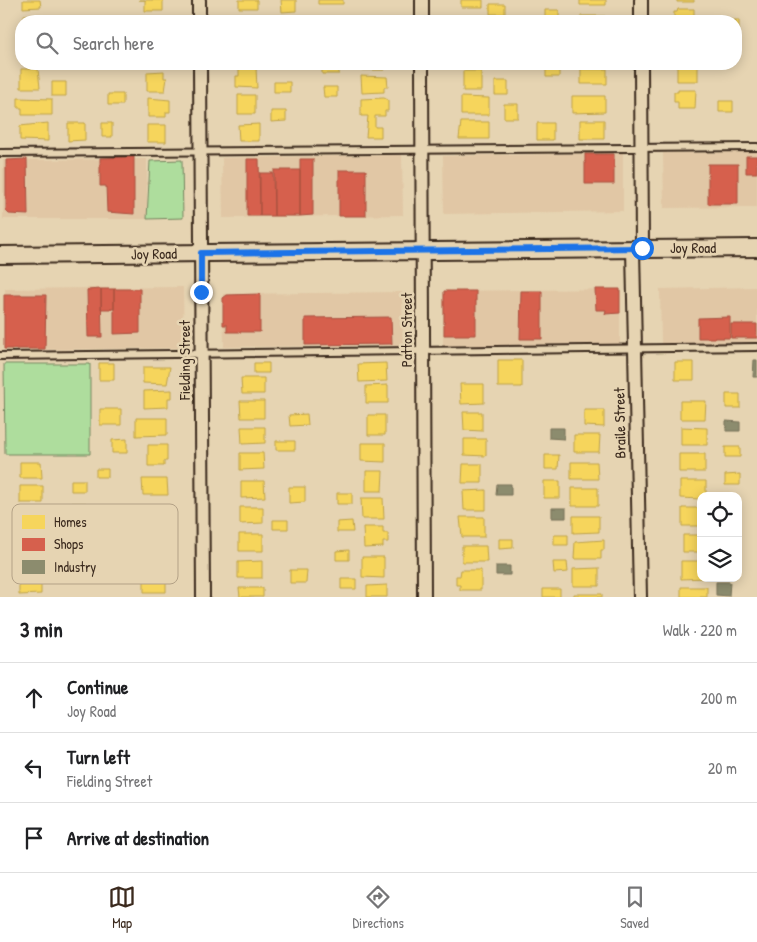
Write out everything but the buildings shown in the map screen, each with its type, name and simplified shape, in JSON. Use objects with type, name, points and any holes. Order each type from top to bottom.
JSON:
[{"type":"main road","name":"Joy Road","points":[[0,255],[757,248]]},
{"type":"street","points":[[199,0],[199,15]]},
{"type":"street","points":[[422,0],[422,15]]},
{"type":"street","points":[[641,0],[641,15]]},
{"type":"street","name":"Fielding Street","points":[[200,70],[202,597]]},
{"type":"street","name":"Patton Street","points":[[422,70],[424,597]]},
{"type":"street","name":"Braile Street","points":[[640,597],[635,349],[641,147],[641,70]]},
{"type":"lane","points":[[0,153],[757,147]]},
{"type":"lane","points":[[0,356],[757,347]]},
{"type":"shaded area","points":[[757,152],[757,207],[664,208],[663,153]]},
{"type":"shaded area","points":[[623,153],[623,211],[444,214],[443,156]]},
{"type":"shaded area","points":[[402,155],[403,215],[223,218],[222,158]]},
{"type":"shaded area","points":[[147,159],[147,219],[3,219],[3,160]]},
{"type":"shaded area","points":[[183,287],[184,348],[5,350],[5,289]]},
{"type":"shaded area","points":[[757,287],[757,343],[661,344],[660,289]]},
{"type":"shaded area","points":[[620,289],[620,345],[443,346],[443,291]]},
{"type":"shaded area","points":[[402,292],[403,345],[224,347],[223,294]]},
{"type":"green space","points":[[182,160],[183,218],[147,219],[150,161]]},
{"type":"green space","points":[[4,364],[90,364],[90,454],[5,454]]},
{"type":"route","points":[[201,292],[201,253],[642,248]]}]
